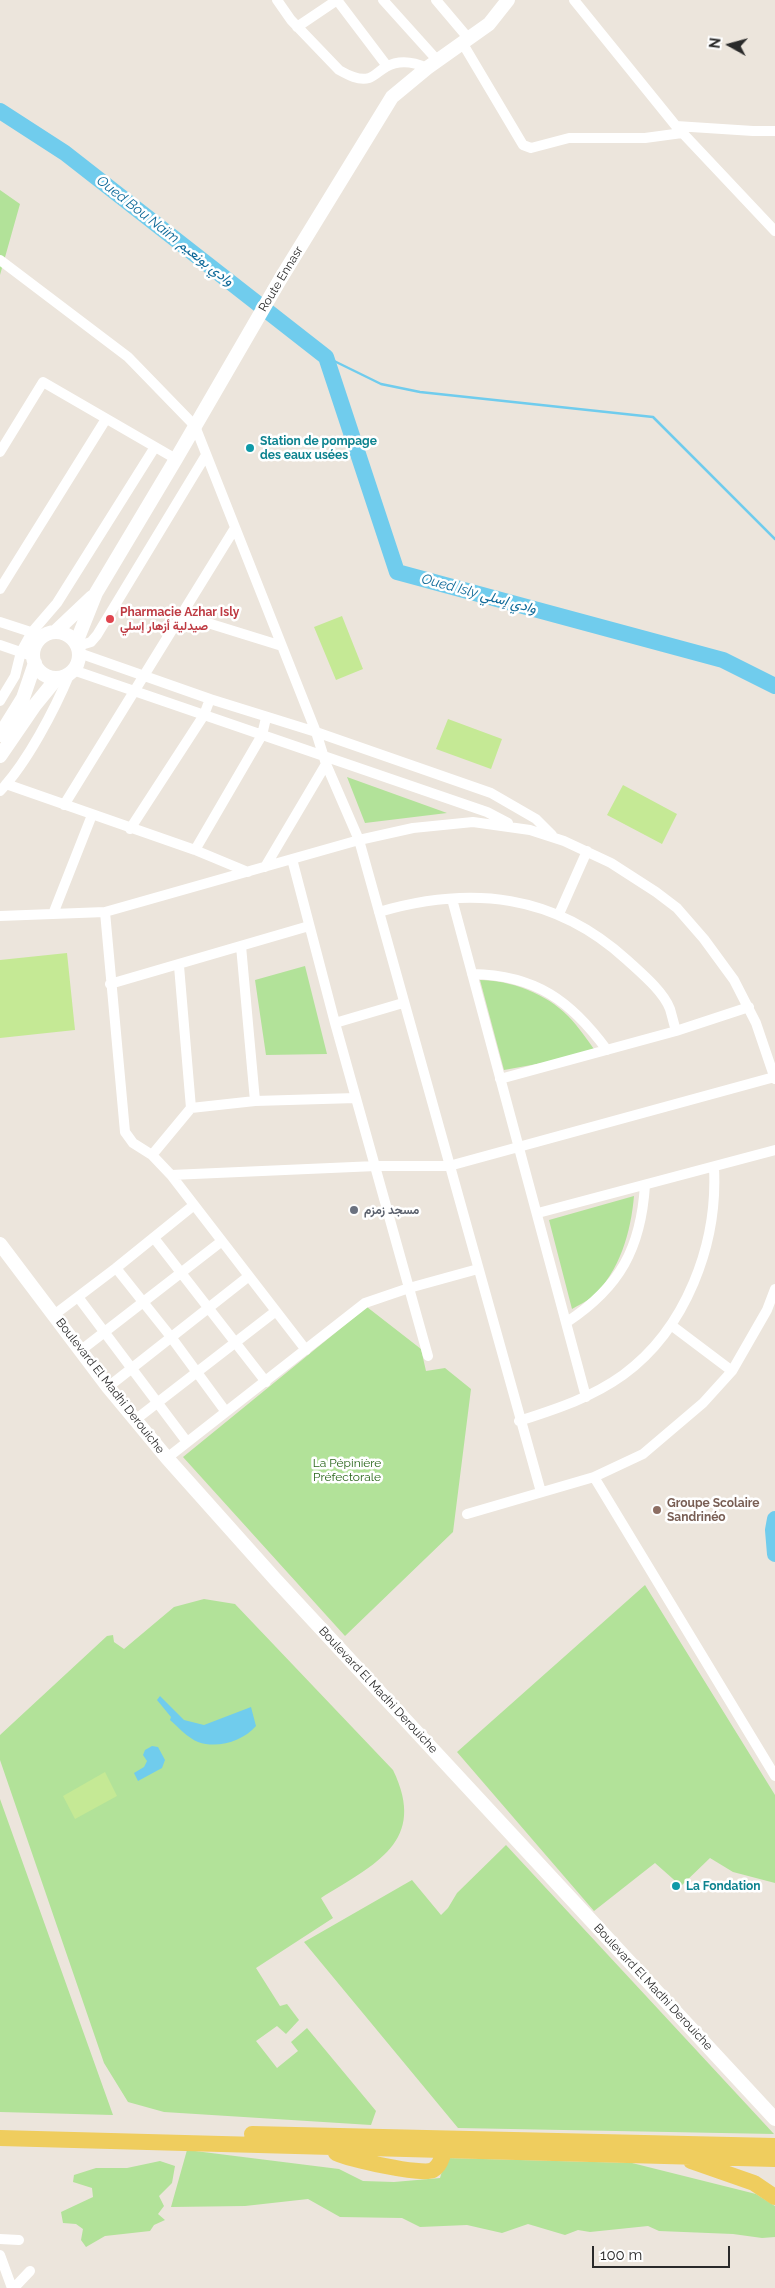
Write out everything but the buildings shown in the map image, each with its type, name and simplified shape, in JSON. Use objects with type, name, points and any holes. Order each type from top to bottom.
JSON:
[{"type":"main road","points":[[0,2129],[775,2159]]},
{"type":"main road","points":[[0,2138],[326,2147],[445,2145],[775,2146]]},
{"type":"main road","points":[[678,2156],[754,2183],[775,2197]]},
{"type":"street","points":[[277,0],[297,27],[339,70],[347,75],[355,78],[369,78],[387,66],[404,62],[433,65]]},
{"type":"street","points":[[297,27],[337,0],[387,66]]},
{"type":"street","points":[[383,0],[433,65]]},
{"type":"street","points":[[436,0],[466,41],[523,146],[531,148],[569,138],[645,138],[679,129],[775,131]]},
{"type":"street","points":[[574,0],[679,129],[775,231]]},
{"type":"street","name":"Route Ennasr","points":[[78,647],[96,593],[281,278],[392,97],[489,24],[501,3]]},
{"type":"street","points":[[0,260],[128,357],[195,426],[316,732],[324,760],[359,840],[519,1421],[541,1492]]},
{"type":"street","points":[[0,452],[43,382],[176,459]]},
{"type":"street","points":[[0,589],[106,418]]},
{"type":"street","points":[[0,701],[43,633],[57,603],[155,447]]},
{"type":"street","points":[[78,647],[91,642],[97,635],[206,455]]},
{"type":"street","points":[[64,805],[235,528]]},
{"type":"street","name":"Route Ennasr","points":[[43,633],[96,593]]},
{"type":"street","points":[[182,615],[282,646]]},
{"type":"street","points":[[0,622],[43,633],[67,634],[78,647],[144,676],[266,718],[316,732],[491,793],[536,819],[555,837]]},
{"type":"street","points":[[0,645],[29,657],[41,672],[67,674],[135,691],[262,735],[324,760],[487,812],[518,828]]},
{"type":"street","points":[[0,756],[35,705],[67,674],[79,659],[78,647]]},
{"type":"street","points":[[0,735],[23,698],[29,657]]},
{"type":"street","points":[[67,674],[60,696],[38,737],[3,787],[64,805],[195,850],[248,872]]},
{"type":"street","points":[[130,829],[204,715],[210,699]]},
{"type":"street","points":[[195,850],[262,735],[266,718]]},
{"type":"street","points":[[265,867],[324,760]]},
{"type":"street","points":[[53,914],[92,815]]},
{"type":"street","points":[[0,916],[105,912],[359,840],[413,828],[462,822],[486,823],[518,828],[555,837],[587,851],[630,874],[677,908],[724,966],[749,1007],[775,1078],[449,1166],[376,1166],[171,1175]]},
{"type":"street","points":[[559,914],[587,851]]},
{"type":"street","points":[[292,859],[335,1023],[428,1356]]},
{"type":"street","points":[[379,912],[412,904],[452,899],[501,899],[559,914],[605,940],[642,975],[669,1007],[676,1031]]},
{"type":"street","points":[[452,899],[586,1397]]},
{"type":"street","points":[[105,912],[110,984],[125,1132],[133,1143],[152,1155],[171,1175],[306,1350]]},
{"type":"street","points":[[110,984],[180,966],[310,926]]},
{"type":"street","points":[[242,946],[255,1101]]},
{"type":"street","points":[[180,966],[191,1108]]},
{"type":"street","points":[[472,974],[510,977],[548,992],[574,1011],[607,1050]]},
{"type":"street","points":[[335,1023],[403,1003]]},
{"type":"street","points":[[500,1079],[676,1031],[749,1007]]},
{"type":"street","points":[[152,1155],[191,1108],[255,1101],[356,1098]]},
{"type":"street","points":[[538,1213],[714,1168],[775,1150]]},
{"type":"street","points":[[519,1421],[561,1408],[586,1397],[636,1365],[670,1325],[690,1289],[707,1244],[714,1207],[714,1168]]},
{"type":"street","points":[[567,1322],[602,1296],[628,1259],[641,1220],[645,1185]]},
{"type":"street","points":[[54,1315],[194,1205]]},
{"type":"street","points":[[154,1238],[266,1382]]},
{"type":"street","points":[[80,1351],[145,1303],[222,1241]]},
{"type":"street","name":"Boulevard El Madhi Derouiche","points":[[0,1244],[108,1387],[167,1458],[275,1578],[775,2119]]},
{"type":"street","points":[[116,1268],[145,1303],[226,1412]]},
{"type":"street","points":[[167,1458],[365,1303],[409,1288],[478,1269]]},
{"type":"street","points":[[108,1387],[249,1276]]},
{"type":"street","points":[[467,1514],[594,1477],[635,1459],[654,1446],[703,1403],[732,1371],[754,1334],[775,1289]]},
{"type":"street","points":[[78,1298],[103,1334],[158,1402],[187,1442]]},
{"type":"street","points":[[134,1420],[276,1311]]},
{"type":"street","points":[[670,1325],[732,1371]]},
{"type":"street","points":[[594,1477],[775,1776]]},
{"type":"street","points":[[0,2239],[19,2240]]},
{"type":"street","points":[[0,2255],[13,2288],[30,2271]]},
{"type":"green space","points":[[0,190],[20,204],[0,275]]},
{"type":"green space","points":[[342,616],[363,669],[336,680],[314,627]]},
{"type":"green space","points":[[448,719],[502,739],[491,769],[436,749]]},
{"type":"green space","points":[[347,777],[447,813],[365,823]]},
{"type":"green space","points":[[623,785],[677,814],[662,844],[607,815]]},
{"type":"green space","points":[[67,953],[75,1030],[0,1038],[0,960]]},
{"type":"green space","points":[[305,966],[327,1054],[266,1055],[255,980]]},
{"type":"green space","points":[[480,980],[515,986],[550,1001],[572,1020],[597,1053],[504,1070]]},
{"type":"green space","points":[[634,1196],[627,1237],[610,1276],[592,1297],[572,1309],[549,1220]]},
{"type":"green space","name":"La Pépinière Préfectorale","points":[[367,1307],[421,1349],[426,1371],[445,1368],[471,1389],[453,1532],[345,1636],[183,1457]]},
{"type":"green space","points":[[645,1585],[775,1795],[775,1883],[733,1872],[710,1858],[681,1886],[655,1863],[594,1911],[457,1752]]},
{"type":"green space","points":[[204,1599],[235,1604],[393,1770],[402,1795],[404,1816],[400,1833],[390,1848],[377,1862],[321,1898],[333,1918],[256,1968],[280,2006],[287,2004],[299,2020],[286,2034],[277,2026],[256,2041],[277,2068],[298,2051],[291,2042],[307,2028],[376,2111],[371,2125],[164,2112],[128,2102],[104,2063],[0,1760],[0,1735],[107,1636],[113,1635],[114,1642],[124,1649],[174,1607]]},
{"type":"green space","points":[[105,1772],[117,1796],[75,1819],[63,1796]]},
{"type":"green space","points":[[0,1799],[113,2115],[0,2112]]},
{"type":"green space","points":[[506,1845],[774,2134],[458,2128],[304,1942],[412,1880],[441,1915],[448,1908],[457,1893]]},
{"type":"green space","points":[[187,2150],[339,2169],[363,2181],[394,2182],[440,2178],[446,2158],[632,2163],[756,2194],[775,2206],[775,2237],[762,2238],[733,2234],[659,2231],[648,2226],[590,2232],[578,2230],[565,2235],[528,2224],[502,2233],[467,2225],[420,2227],[402,2218],[340,2217],[308,2199],[245,2206],[171,2207]]},
{"type":"green space","points":[[160,2161],[175,2166],[172,2183],[159,2196],[164,2206],[158,2214],[165,2220],[154,2225],[150,2231],[105,2236],[86,2247],[81,2240],[83,2229],[76,2224],[63,2223],[61,2212],[93,2197],[92,2188],[73,2182],[74,2175],[96,2168],[127,2168]]},
{"type":"water","points":[[160,1696],[184,1720],[204,1725],[251,1707],[256,1726],[244,1736],[230,1742],[214,1745],[198,1742],[170,1720],[171,1717],[157,1700]]},
{"type":"water","points":[[152,1746],[158,1747],[165,1760],[162,1768],[138,1781],[134,1773],[144,1767],[147,1761],[143,1755],[145,1750]]},
{"type":"waterway","name":"Oued Isly وادي إسلي","points":[[0,111],[65,153],[326,357],[397,572],[723,660],[775,686]]},
{"type":"waterway","points":[[326,357],[381,384],[420,392],[653,417],[775,539]]},
{"type":"waterway","name":"Oued Isly وادي إسلي","points":[[775,1519],[773,1530],[775,1554]]},
{"type":"place","name":"Station de pompage des eaux usées","points":[[250,448]]},
{"type":"place","name":"Pharmacie Azhar Isly صيدلية أزهار إسلي","points":[[110,619]]},
{"type":"place","name":"مسجد زمزم","points":[[354,1210]]},
{"type":"place","name":"Groupe Scolaire Sandrinéo","points":[[657,1510]]},
{"type":"place","name":"La Fondation","points":[[676,1886]]},
{"type":"water label","name":"Oued Bou Naïm وادي بونعيم","points":[[165,231]]}]
